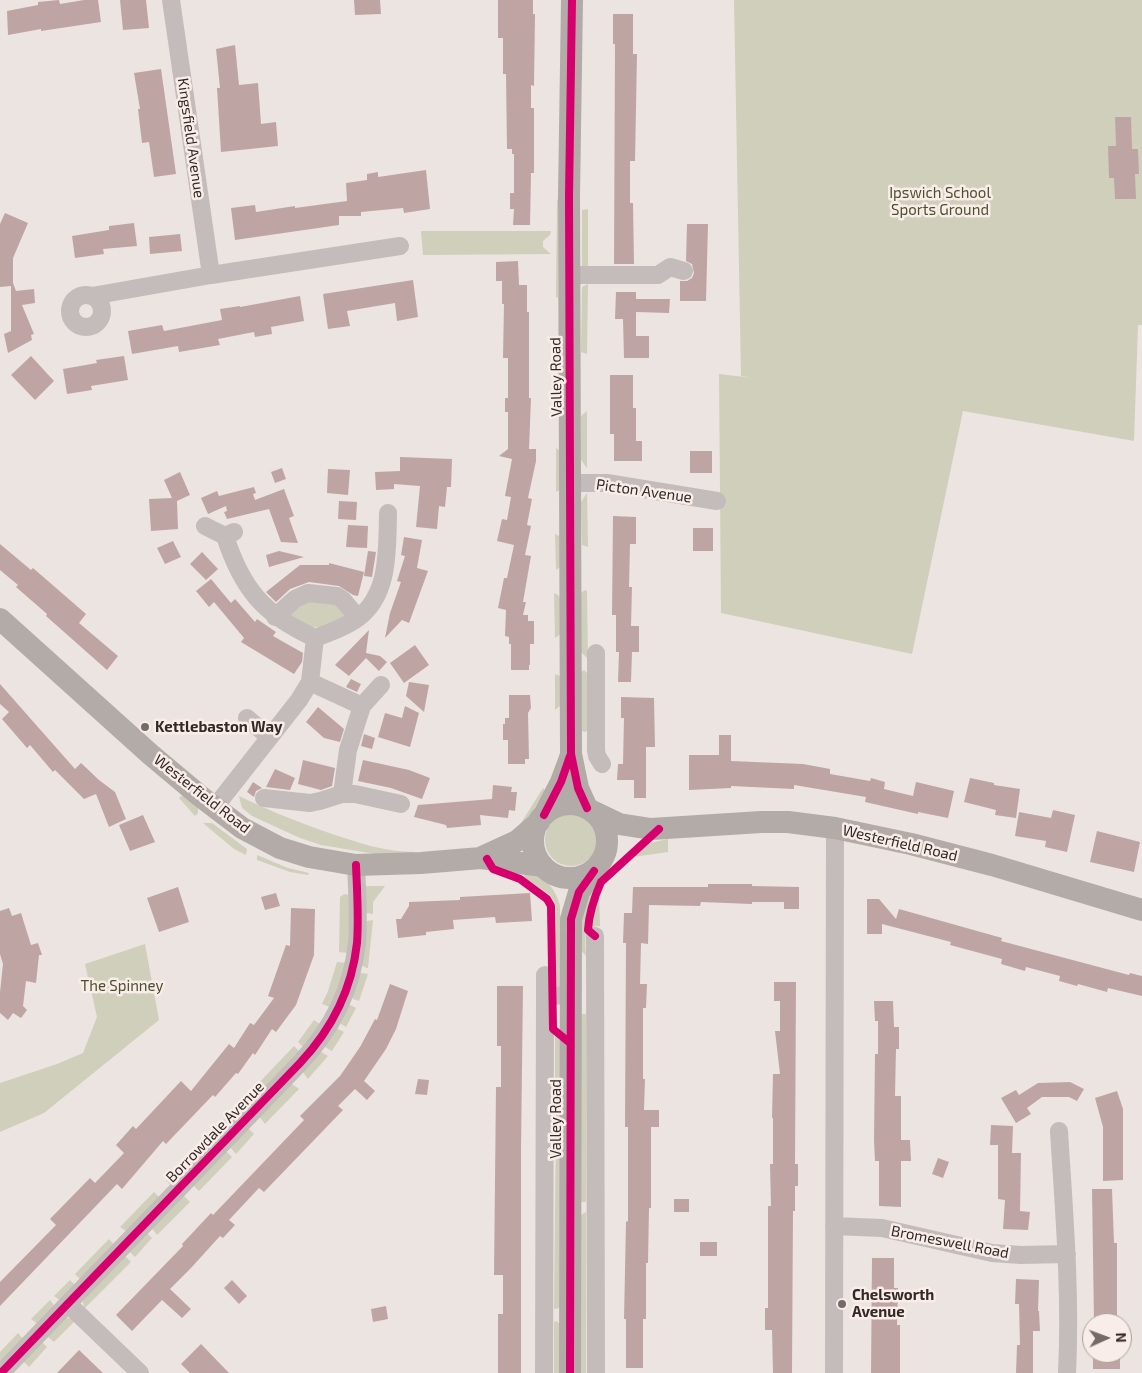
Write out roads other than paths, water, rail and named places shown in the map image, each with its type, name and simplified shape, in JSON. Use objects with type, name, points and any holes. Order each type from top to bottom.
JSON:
[{"type":"main road","name":"Valley Road","points":[[572,0],[570,275],[571,747],[578,788],[590,810]]},
{"type":"main road","name":"Westerfield Road","points":[[0,619],[150,754],[242,828],[280,848],[309,857],[356,865],[421,864],[481,858],[547,870]]},
{"type":"main road","name":"Valley Road","points":[[541,818],[561,782],[571,747]]},
{"type":"main road","points":[[565,804],[576,805],[590,810],[601,820],[607,835],[606,851],[598,866],[583,877],[571,879],[547,870],[536,856],[533,845],[534,833],[541,818],[554,808],[565,804]]},
{"type":"main road","name":"Westerfield Road","points":[[590,810],[619,824],[651,829],[761,822],[796,823],[835,828],[911,844],[992,865],[1142,910]]},
{"type":"main road","name":"Westerfield Road","points":[[481,858],[517,841],[541,818]]},
{"type":"main road","name":"Westerfield Road","points":[[598,866],[629,840],[651,829]]},
{"type":"main road","name":"Valley Road","points":[[570,1373],[571,919],[578,892],[598,866]]},
{"type":"main road","name":"Valley Road","points":[[547,870],[560,882],[571,919]]},
{"type":"street","name":"Kingsfield Avenue","points":[[171,0],[211,275]]},
{"type":"street","points":[[92,296],[211,275],[400,246]]},
{"type":"street","points":[[570,275],[658,275],[675,263]]},
{"type":"street","name":"Picton Avenue","points":[[571,482],[607,483],[717,501]]},
{"type":"street","points":[[205,526],[230,534],[239,571],[256,598],[275,617],[315,638],[336,630],[358,618],[368,607],[381,586],[386,561],[388,510]]},
{"type":"street","points":[[275,617],[296,599],[308,593],[337,596],[344,600],[358,618]]},
{"type":"street","points":[[215,807],[310,682],[315,638]]},
{"type":"street","points":[[571,663],[596,658],[596,741],[597,756],[602,764]]},
{"type":"street","points":[[310,682],[362,706]]},
{"type":"street","points":[[342,794],[348,750],[362,706],[381,685]]},
{"type":"street","points":[[247,718],[269,737]]},
{"type":"street","points":[[571,747],[596,741]]},
{"type":"street","points":[[264,798],[310,803],[342,794],[355,794],[402,804]]},
{"type":"street","points":[[834,1373],[835,828]]},
{"type":"street","name":"Borrowdale Avenue","points":[[1,1373],[300,1063],[324,1034],[343,997],[354,963],[357,941],[356,865]]},
{"type":"street","points":[[596,936],[596,1373]]},
{"type":"street","points":[[570,964],[596,962]]},
{"type":"street","name":"Valley Road","points":[[544,1373],[545,975]]},
{"type":"street","points":[[545,996],[570,995]]},
{"type":"street","name":"Valley Road","points":[[545,1107],[570,1107]]},
{"type":"street","points":[[1060,1131],[1067,1254],[1067,1373]]},
{"type":"street","points":[[570,1208],[596,1208]]},
{"type":"street","name":"Bromeswell Road","points":[[834,1226],[882,1228],[992,1253],[1021,1255],[1067,1254]]},
{"type":"street","points":[[68,1304],[140,1373]]},
{"type":"street","points":[[544,1316],[570,1315]]},
{"type":"place","name":"Kettlebaston Way","points":[[145,727]]},
{"type":"place","name":"Chelsworth Avenue","points":[[842,1304]]},
{"type":"park label","name":"Ipswich School Sports Ground","points":[[940,202]]},
{"type":"park label","name":"The Spinney","points":[[122,986]]}]
